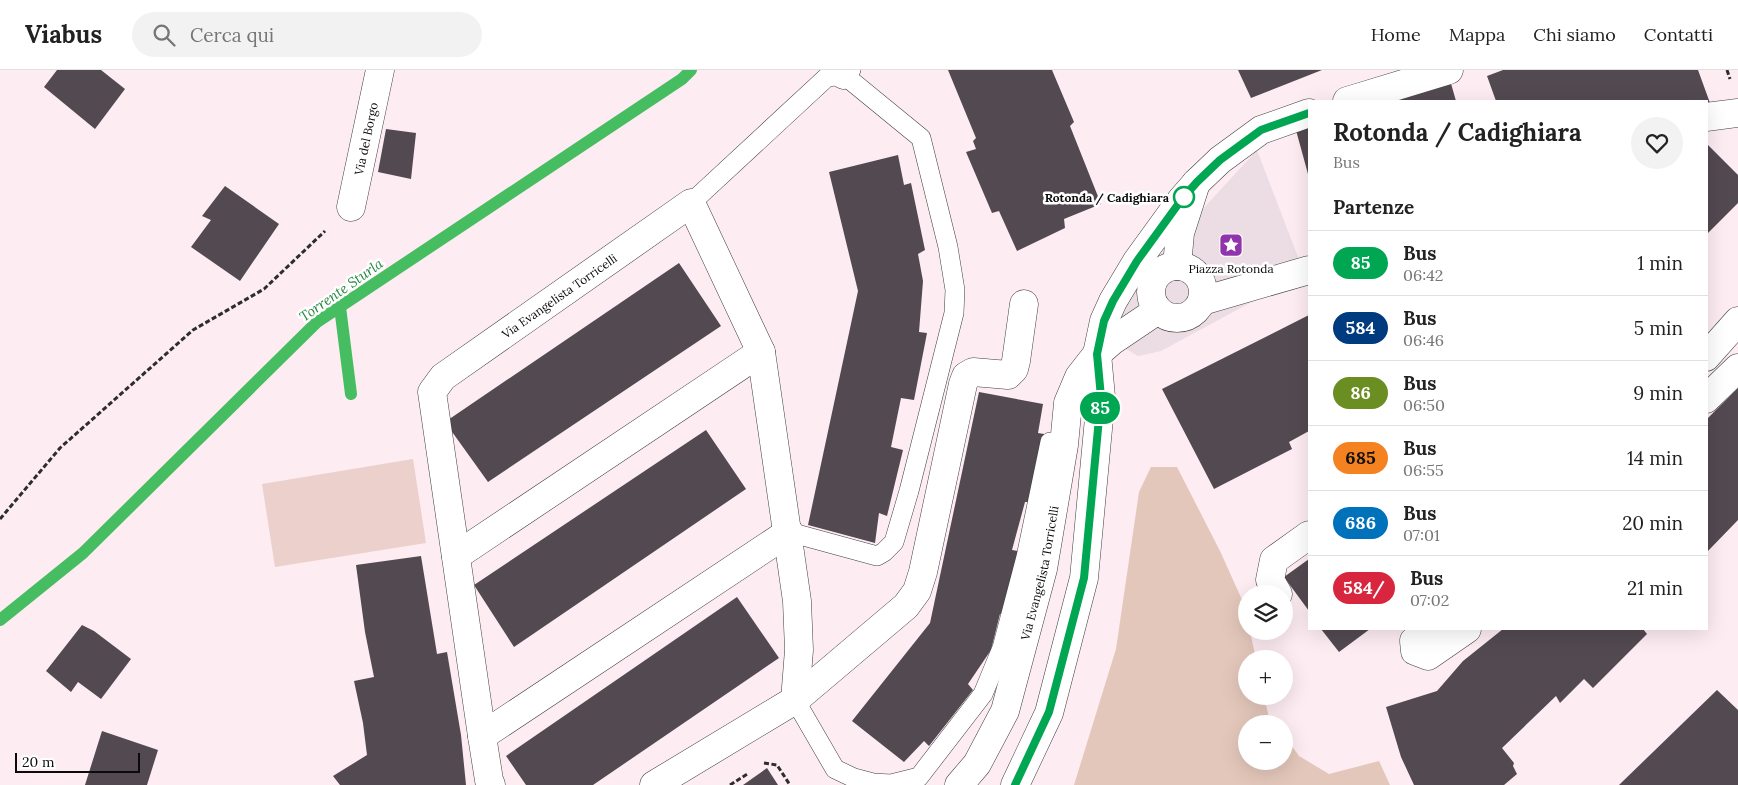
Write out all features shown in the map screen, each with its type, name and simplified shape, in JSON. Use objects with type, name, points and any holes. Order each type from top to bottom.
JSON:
[{"type":"street","name":"Via del Borgo","points":[[350,207],[380,70]]},
{"type":"street","points":[[1350,100],[1449,70]]},
{"type":"street","points":[[1015,785],[1049,712],[1084,578],[1101,397],[1097,354],[1104,321],[1113,301],[1137,261],[1182,199],[1197,182],[1220,160],[1261,130],[1308,113]]},
{"type":"street","points":[[1708,117],[1738,113]]},
{"type":"street","points":[[1177,266],[1180,234],[1197,182]]},
{"type":"street","points":[[691,203],[761,352],[797,601],[799,650],[795,700]]},
{"type":"street","name":"Via Evangelista Torricelli","points":[[491,785],[482,736],[432,392],[443,377],[691,203]]},
{"type":"street","points":[[1168,267],[1185,267],[1193,271],[1202,284],[1202,301],[1191,315],[1174,318],[1165,315],[1153,303],[1151,294],[1155,278],[1168,267]]},
{"type":"street","points":[[1202,301],[1308,270]]},
{"type":"street","points":[[654,785],[795,700],[906,606],[917,591],[923,572],[966,376],[973,372],[1008,375],[1014,369],[1021,334],[1024,304]]},
{"type":"street","points":[[1097,354],[1112,341],[1158,310]]},
{"type":"street","points":[[1708,355],[1738,321]]},
{"type":"street","points":[[456,556],[761,352]]},
{"type":"street","name":"Via Evangelista Torricelli","points":[[959,785],[976,764],[1005,711],[1043,568],[1064,446],[1068,403],[1079,376],[1097,354]]},
{"type":"street","points":[[1708,397],[1738,368]]},
{"type":"street","points":[[482,736],[788,532]]},
{"type":"street","points":[[1273,585],[1270,580],[1274,560],[1308,536]]},
{"type":"street","points":[[1427,630],[1414,641],[1415,651],[1428,656],[1466,630]]},
{"type":"lane","points":[[691,203],[827,77],[845,72],[921,138],[948,247],[955,290],[954,312],[909,491],[894,542],[884,552],[876,556],[788,532]]},
{"type":"lane","points":[[795,700],[837,777],[890,784],[919,777],[983,694],[1002,648],[1026,557],[1050,442]]},
{"type":"path","points":[[0,519],[67,441],[193,330],[264,289],[350,207]]},
{"type":"path","points":[[759,766],[766,762],[777,765],[790,785]]},
{"type":"path","points":[[730,785],[752,771]]},
{"type":"shaded area","name":"Piazza Rotonda","points":[[1257,150],[1298,257],[1299,272],[1294,279],[1161,351],[1138,356],[1112,341],[1127,302],[1155,261]]},
{"type":"shaded area","points":[[413,459],[426,543],[275,567],[262,484]]},
{"type":"shaded area","points":[[1151,467],[1177,467],[1238,591],[1238,640],[1252,640],[1254,650],[1238,650],[1238,705],[1266,705],[1268,715],[1238,715],[1238,770],[1293,770],[1293,748],[1299,756],[1329,774],[1379,761],[1390,785],[1074,785],[1116,649],[1139,492]]},
{"type":"building","points":[[57,70],[101,70],[125,89],[95,129],[44,87]]},
{"type":"building","points":[[948,70],[1052,70],[1074,122],[1070,126],[1101,204],[1064,219],[1065,228],[1017,251],[999,211],[992,213],[966,152],[976,149],[973,141],[976,138]]},
{"type":"building","points":[[1238,70],[1322,70],[1251,98]]},
{"type":"building","points":[[1503,70],[1698,70],[1710,103],[1708,104],[1708,100],[1496,100],[1487,76]]},
{"type":"building","points":[[1450,80],[1456,100],[1380,100]]},
{"type":"building","points":[[1308,119],[1308,174],[1294,123]]},
{"type":"building","points":[[386,129],[416,133],[411,179],[378,172]]},
{"type":"building","points":[[1708,145],[1738,175],[1738,203],[1708,233]]},
{"type":"building","points":[[898,155],[904,185],[911,183],[925,250],[918,254],[923,281],[919,332],[927,333],[914,400],[901,398],[891,447],[903,450],[887,516],[879,513],[875,543],[808,525],[858,291],[829,172]]},
{"type":"building","points":[[225,186],[279,224],[240,281],[191,247],[211,220],[202,216]]},
{"type":"building","points":[[679,263],[721,326],[488,482],[445,422]]},
{"type":"building","points":[[1308,316],[1308,432],[1289,442],[1292,449],[1214,489],[1162,389]]},
{"type":"building","points":[[1738,388],[1738,520],[1708,551],[1708,418]]},
{"type":"building","points":[[979,392],[1043,404],[1038,433],[1044,434],[1031,502],[1025,502],[1012,550],[1018,551],[1006,615],[1000,614],[991,650],[968,684],[973,690],[929,746],[924,741],[904,762],[852,721],[930,623]]},
{"type":"building","points":[[706,430],[746,489],[514,647],[474,585]]},
{"type":"building","points":[[421,556],[437,654],[447,652],[461,735],[466,785],[340,785],[333,776],[367,755],[363,723],[354,681],[374,677],[365,632],[356,565]]},
{"type":"building","points":[[1308,560],[1308,610],[1293,589],[1293,585],[1290,585],[1284,577]]},
{"type":"building","points":[[737,597],[779,658],[593,785],[526,785],[506,756]]},
{"type":"building","points":[[82,625],[94,631],[131,659],[101,699],[78,682],[71,692],[46,671]]},
{"type":"building","points":[[1322,630],[1369,630],[1339,652]]},
{"type":"building","points":[[1502,630],[1644,630],[1647,634],[1593,688],[1584,679],[1560,703],[1556,696],[1502,748],[1514,763],[1513,766],[1517,774],[1504,785],[1414,785],[1401,757],[1386,707],[1437,691],[1463,661]]},
{"type":"building","points":[[1717,690],[1738,710],[1738,785],[1619,785]]},
{"type":"building","points":[[102,731],[158,750],[147,785],[85,785]]},
{"type":"building","points":[[767,768],[778,785],[743,785]]},
{"type":"waterway","name":"Torrente Sturla","points":[[0,620],[83,553],[317,322],[682,79],[691,70]]},
{"type":"waterway","points":[[340,307],[351,394]]},
{"type":"bus line","name":"85","points":[[1015,785],[1049,712],[1084,578],[1101,397],[1097,354],[1104,321],[1113,301],[1137,261],[1182,199],[1197,182],[1220,160],[1261,130],[1308,113]]},
{"type":"place","name":"Rotonda / Cadighiara","points":[[1184,197]]},
{"type":"place","name":"Piazza Rotonda","points":[[1231,245]]}]
